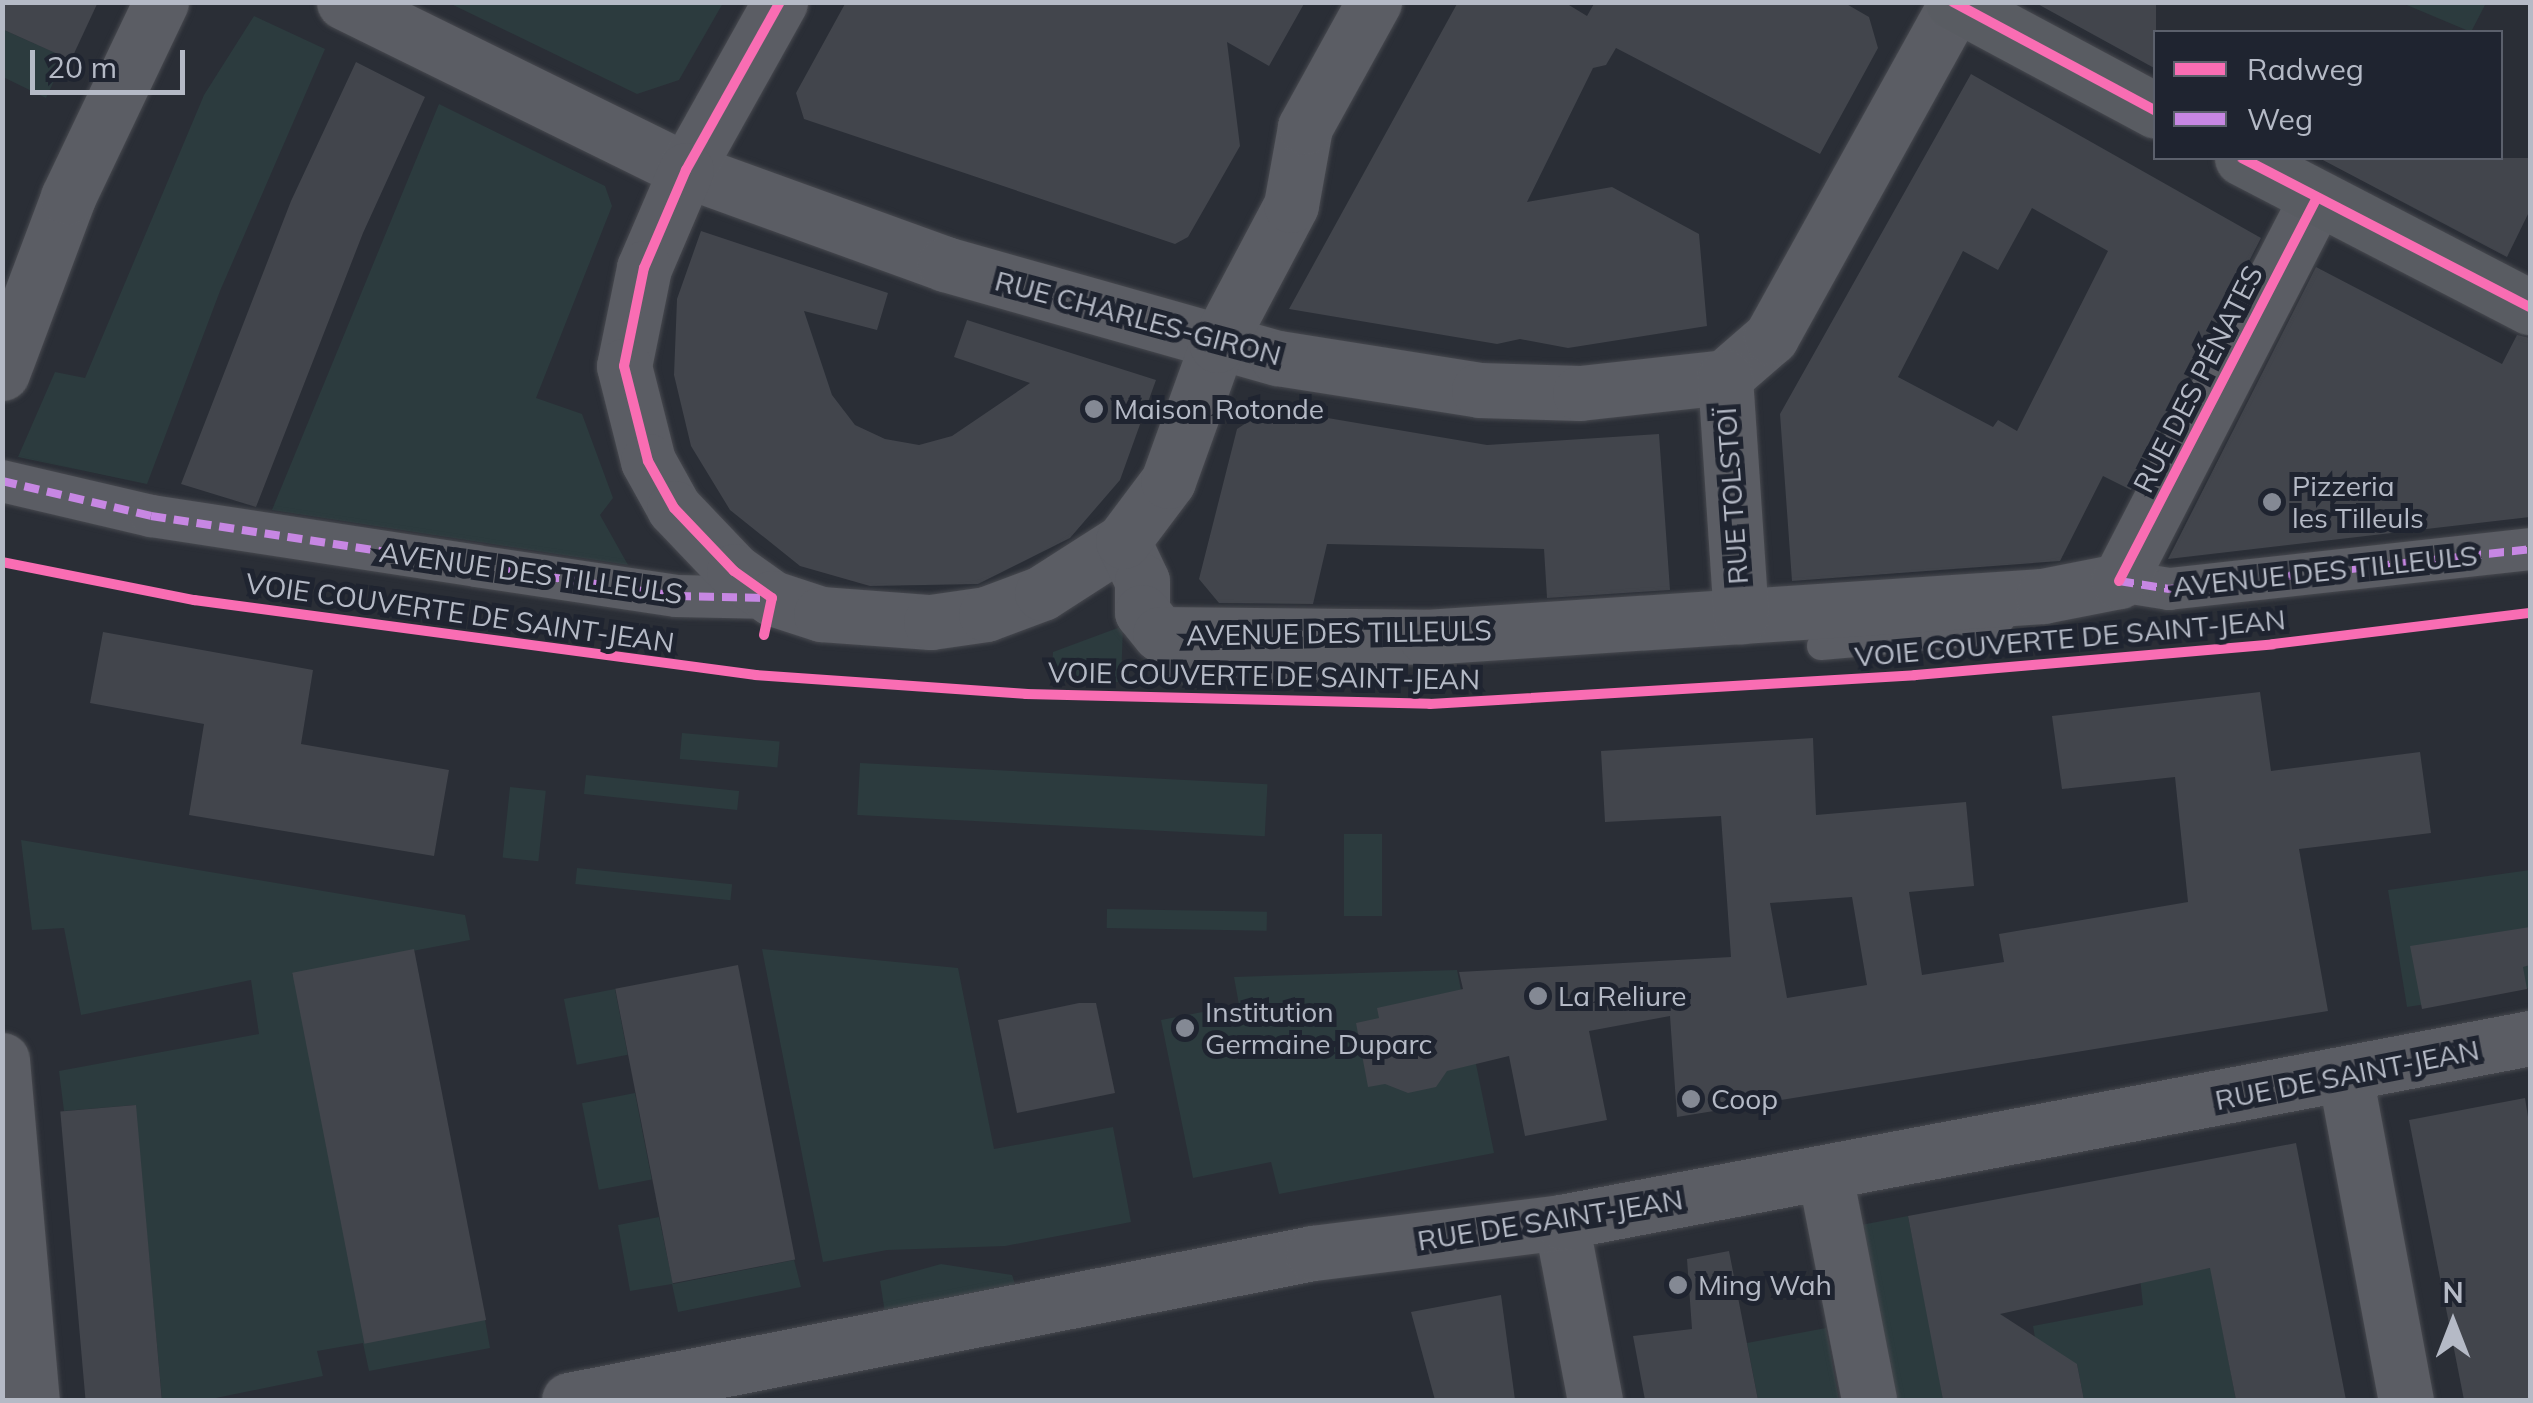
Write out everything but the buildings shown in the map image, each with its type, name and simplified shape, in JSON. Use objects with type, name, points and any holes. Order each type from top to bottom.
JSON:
[{"type":"main road","points":[[1955,3],[2153,109]]},
{"type":"main road","points":[[2246,160],[2530,308]]},
{"type":"street","points":[[2,372],[68,197],[160,2]]},
{"type":"street","name":"RUE CHARLES-GIRON","points":[[344,2],[686,170],[946,264],[1217,346],[1479,390],[1580,393],[1725,377]]},
{"type":"street","points":[[772,598],[734,571],[674,508],[648,461],[624,366],[644,268],[686,170],[780,2]]},
{"type":"street","points":[[1123,541],[1168,481],[1217,346],[1292,205],[1305,128],[1374,2]]},
{"type":"street","points":[[1725,377],[1771,337],[1955,3]]},
{"type":"street","name":"RUE DES PÉNATES","points":[[2119,581],[2317,198]]},
{"type":"street","name":"RUE TOLSTOÏ","points":[[1725,377],[1741,616]]},
{"type":"street","name":"AVENUE DES TILLEULS","points":[[2,481],[151,516],[476,566],[676,596],[772,598],[822,614],[930,622],[968,617],[1042,593],[1123,541],[1142,580],[1142,612],[1160,634],[1426,637],[2019,598],[2119,581],[2168,589],[2212,586],[2530,549]]},
{"type":"street","name":"RUE DE SAINT-JEAN","points":[[570,1400],[1313,1253],[1561,1222],[2530,1038]]},
{"type":"street","points":[[2,1060],[32,1400]]},
{"type":"street","points":[[2346,1074],[2406,1400]]},
{"type":"street","points":[[1825,1174],[1869,1400]]},
{"type":"street","points":[[1561,1222],[1596,1400]]},
{"type":"lane","points":[[1821,646],[1990,631],[2019,598]]},
{"type":"lane","points":[[1160,634],[1179,668],[1389,670]]},
{"type":"shaded area","points":[[449,3],[723,3],[679,80],[637,94]]},
{"type":"shaded area","points":[[2402,3],[2486,3],[2472,30]]},
{"type":"shaded area","points":[[254,16],[325,49],[220,291],[147,484],[18,457],[55,372],[85,378],[204,95]]},
{"type":"shaded area","points":[[2,29],[65,57],[46,98],[3,77]]},
{"type":"shaded area","points":[[439,104],[605,186],[612,206],[536,398],[582,414],[613,498],[600,515],[628,565],[272,510]]},
{"type":"shaded area","points":[[1123,626],[1121,682],[1051,681],[1053,652]]},
{"type":"shaded area","points":[[682,733],[780,742],[777,767],[680,759]]},
{"type":"shaded area","points":[[860,763],[1267,784],[1265,836],[857,815]]},
{"type":"shaded area","points":[[586,775],[739,791],[737,810],[584,794]]},
{"type":"shaded area","points":[[510,787],[546,791],[538,861],[503,858]]},
{"type":"shaded area","points":[[1344,834],[1382,834],[1382,916],[1344,916]]},
{"type":"shaded area","points":[[21,840],[465,915],[470,940],[292,974],[485,1320],[490,1348],[369,1371],[363,1343],[317,1351],[323,1376],[206,1400],[162,1400],[135,1105],[64,1111],[59,1071],[259,1034],[251,980],[81,1015],[64,928],[32,930]]},
{"type":"shaded area","points":[[577,868],[732,884],[730,900],[575,884]]},
{"type":"shaded area","points":[[2530,870],[2530,988],[2407,1007],[2388,890]]},
{"type":"shaded area","points":[[1107,909],[1267,912],[1267,931],[1107,928]]},
{"type":"shaded area","points":[[762,949],[958,968],[994,1149],[1113,1127],[1131,1222],[1005,1246],[887,1250],[823,1262]]},
{"type":"shaded area","points":[[1457,970],[1494,1153],[1279,1194],[1271,1162],[1193,1178],[1161,1020],[1239,1005],[1234,977]]},
{"type":"shaded area","points":[[615,989],[628,1055],[577,1065],[564,999]]},
{"type":"shaded area","points":[[635,1093],[652,1179],[599,1190],[582,1103]]},
{"type":"shaded area","points":[[1908,1216],[1943,1400],[1896,1400],[1861,1225]]},
{"type":"shaded area","points":[[659,1217],[673,1284],[794,1260],[801,1287],[678,1312],[672,1284],[630,1291],[618,1225]]},
{"type":"shaded area","points":[[941,1264],[1012,1275],[1017,1290],[885,1313],[880,1281]]},
{"type":"shaded area","points":[[2211,1268],[2236,1400],[2084,1400],[2077,1364],[2040,1367],[2033,1326],[2143,1305],[2140,1278]]},
{"type":"shaded area","points":[[1826,1328],[1839,1400],[1758,1400],[1747,1343]]},
{"type":"marked path","points":[[2,481],[151,516],[476,566],[676,596],[767,598]]},
{"type":"marked path","points":[[2119,581],[2169,589],[2530,549]]},
{"type":"cycle path","points":[[764,635],[772,598],[734,571],[674,508],[648,461],[624,366],[644,268],[686,170],[780,2]]},
{"type":"cycle path","points":[[1953,2],[2153,109]]},
{"type":"cycle path","points":[[2246,160],[2530,307]]},
{"type":"cycle path","points":[[2119,581],[2317,198]]},
{"type":"cycle path","name":"VOIE COUVERTE DE SAINT-JEAN","points":[[2,562],[194,600],[756,675],[1026,694],[1430,704],[1915,675],[2273,644],[2530,613]]},
{"type":"place","name":"Maison Rotonde","points":[[1094,409]]},
{"type":"place","name":"Pizzeria les Tilleuls","points":[[2272,502]]},
{"type":"place","name":"La Reliure","points":[[1538,996]]},
{"type":"place","name":"Institution Germaine Duparc","points":[[1185,1028]]},
{"type":"place","name":"Coop","points":[[1691,1099]]},
{"type":"place","name":"Ming Wah","points":[[1678,1285]]}]
